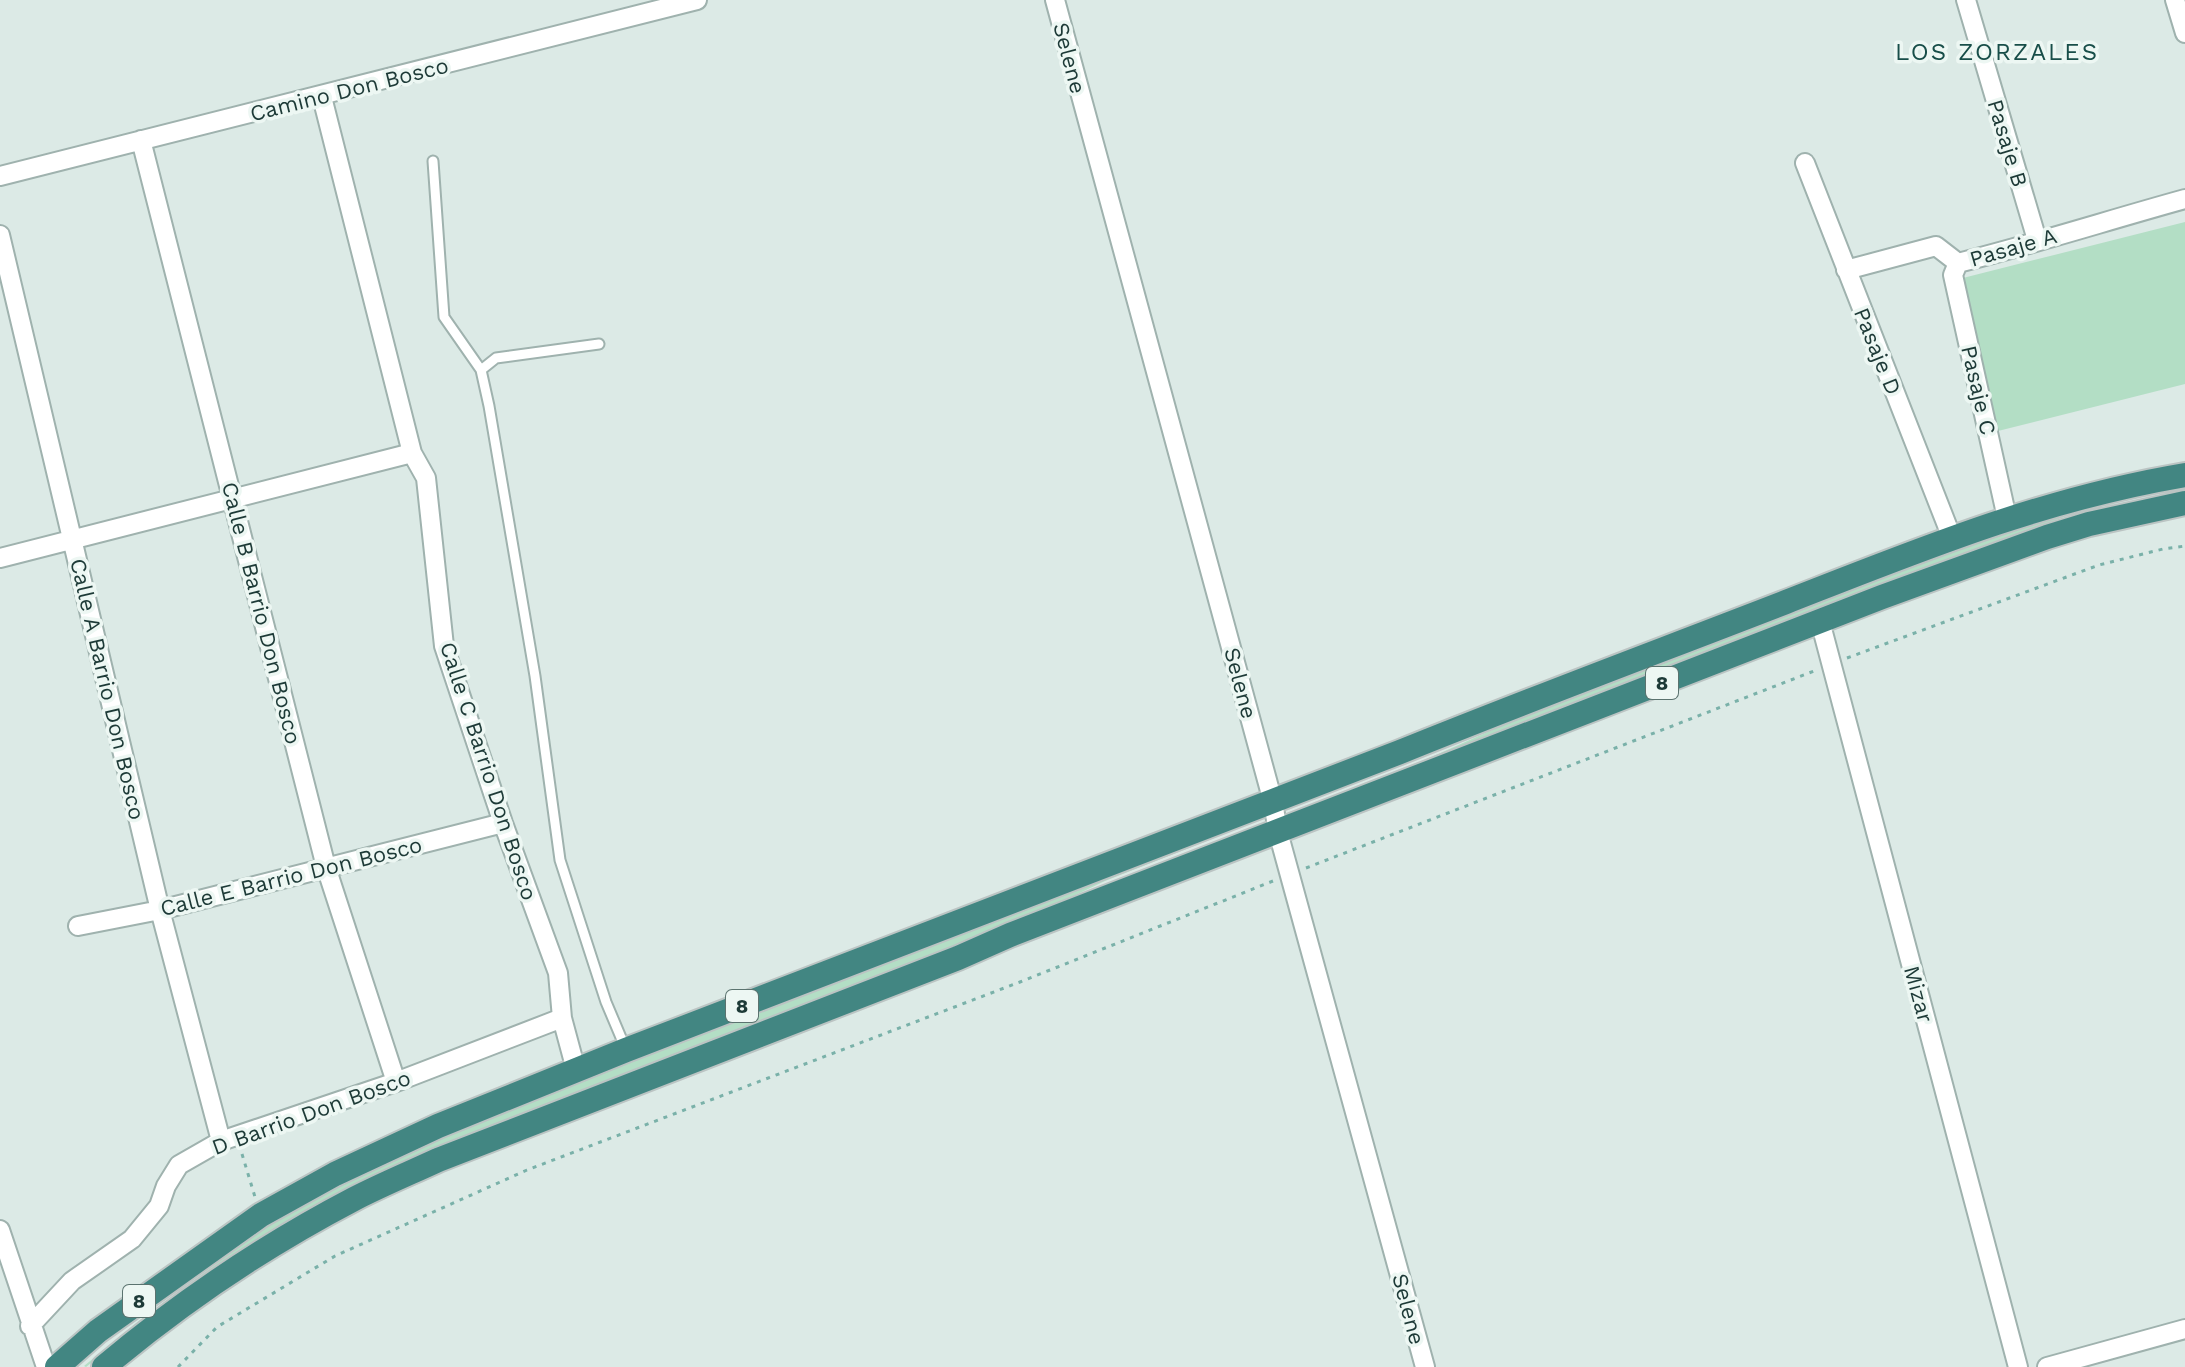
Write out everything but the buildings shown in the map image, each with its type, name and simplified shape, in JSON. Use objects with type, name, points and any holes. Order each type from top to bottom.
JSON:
[{"type":"highway","name":"8","points":[[57,1367],[98,1331],[261,1215],[335,1174],[438,1126],[626,1050],[1273,802],[1514,705],[1952,538],[2077,498],[2185,475]]},
{"type":"highway","name":"8","points":[[104,1367],[186,1303],[252,1259],[354,1199],[438,1160],[1820,621],[2047,537],[2185,503]]},
{"type":"street","name":"Camino Don Bosco","points":[[0,176],[697,0]]},
{"type":"street","name":"Selene","points":[[1055,0],[1425,1367]]},
{"type":"street","name":"Pasaje B","points":[[1966,0],[2037,240]]},
{"type":"street","points":[[2175,0],[2185,33]]},
{"type":"street","name":"Calle C Barrio Don Bosco","points":[[322,97],[412,453],[426,478],[444,646],[503,823],[558,973],[562,1018],[576,1070]]},
{"type":"street","name":"Calle B Barrio Don Bosco","points":[[141,140],[326,867],[396,1082]]},
{"type":"street","name":"Pasaje D","points":[[1805,163],[1952,538]]},
{"type":"street","name":"Pasaje A","points":[[1846,270],[1936,246],[1958,263],[2185,199]]},
{"type":"street","name":"Calle A Barrio Don Bosco","points":[[0,235],[160,910],[229,1139]]},
{"type":"street","name":"Pasaje C","points":[[1958,263],[1953,275],[2007,518]]},
{"type":"street","points":[[0,558],[412,453]]},
{"type":"street","name":"Mizar","points":[[1820,621],[2018,1367]]},
{"type":"street","name":"Calle E Barrio Don Bosco","points":[[78,926],[160,910],[503,823]]},
{"type":"street","name":"D Barrio Don Bosco","points":[[30,1326],[72,1281],[132,1239],[159,1206],[166,1186],[179,1165],[229,1139],[396,1082],[562,1018]]},
{"type":"street","points":[[0,1230],[3,1254],[46,1367]]},
{"type":"street","points":[[2047,1367],[2185,1329]]},
{"type":"lane","points":[[433,161],[444,317],[481,370],[532,661],[560,860],[606,1002],[626,1050]]},
{"type":"lane","points":[[481,370],[496,358],[599,344]]},
{"type":"path","points":[[178,1367],[217,1327],[335,1256],[527,1170],[947,1010],[1468,803],[1832,664],[2099,565],[2185,546]]},
{"type":"path","points":[[229,1139],[261,1215]]},
{"type":"green space","points":[[2185,222],[2185,384],[1998,431],[1959,279]]},
{"type":"green space","points":[[2185,485],[2185,488],[2069,515],[1402,770],[1535,711],[1874,578],[2067,510]]},
{"type":"green space","points":[[1230,829],[1232,831],[1105,881],[1010,926],[799,1006],[701,1047],[616,1077],[505,1124],[142,1322],[84,1366],[140,1320],[273,1222],[321,1193],[448,1133]]},
{"type":"district","name":"LOS ZORZALES","points":[[1997,52]]}]
